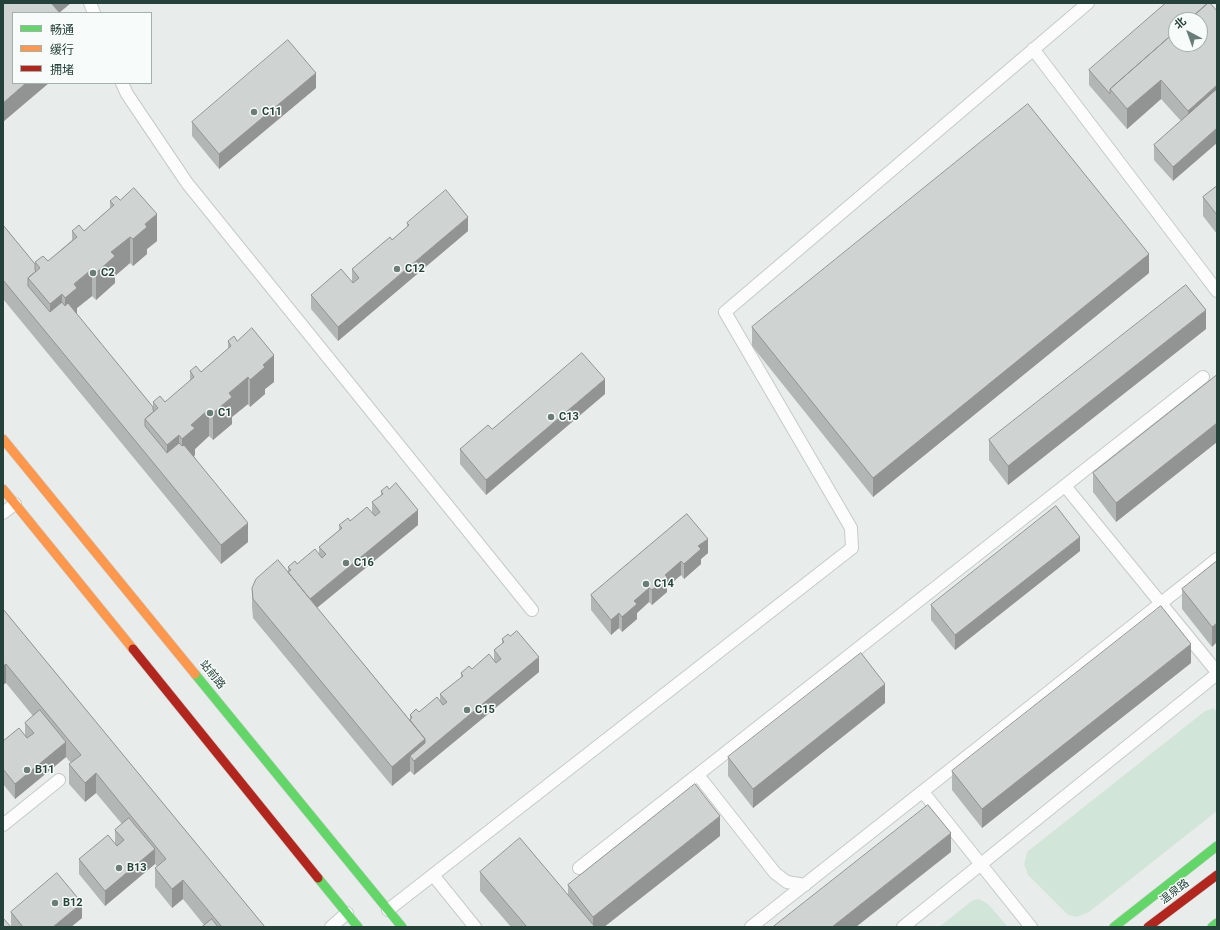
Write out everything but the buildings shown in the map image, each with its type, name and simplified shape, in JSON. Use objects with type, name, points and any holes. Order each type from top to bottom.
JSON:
[{"type":"street","name":"站前路","points":[[3,439],[402,927]]},
{"type":"street","points":[[3,489],[358,927]]},
{"type":"street","points":[[1114,927],[1217,846]]},
{"type":"street","name":"温泉路","points":[[1148,927],[1217,875]]},
{"type":"street","points":[[1212,927],[1217,923]]},
{"type":"lane","points":[[388,910],[852,548],[851,528],[725,312],[1088,3]]},
{"type":"lane","points":[[1033,49],[1217,291]]},
{"type":"lane","points":[[122,84],[127,94],[187,183],[532,610]]},
{"type":"lane","points":[[580,868],[1203,377]]},
{"type":"lane","points":[[903,927],[1217,673],[1065,486]]},
{"type":"lane","points":[[3,513],[15,504]]},
{"type":"lane","points":[[752,927],[1217,559]]},
{"type":"lane","points":[[698,775],[775,873],[787,882],[805,885]]},
{"type":"lane","points":[[3,825],[59,780]]},
{"type":"lane","points":[[923,792],[1031,927]]},
{"type":"lane","points":[[433,875],[474,927]]},
{"type":"lane","points":[[331,927],[347,914]]},
{"type":"green space","points":[[1214,708],[1217,713],[1217,811],[1089,912],[1077,917],[1068,915],[1028,875],[1024,864],[1027,852],[1205,711]]},
{"type":"green space","points":[[979,899],[988,904],[1008,927],[939,927],[973,900]]},
{"type":"traffic: fast","points":[[195,674],[402,927]]},
{"type":"traffic: fast","points":[[1114,927],[1217,846]]},
{"type":"traffic: fast","points":[[318,878],[358,927]]},
{"type":"traffic: fast","points":[[1212,927],[1217,923]]},
{"type":"traffic: slow","points":[[3,439],[195,674]]},
{"type":"traffic: slow","points":[[3,489],[133,649]]},
{"type":"traffic: jam","points":[[133,649],[318,878]]},
{"type":"traffic: jam","points":[[1148,927],[1217,875]]},
{"type":"place","name":"C11","points":[[254,112]]},
{"type":"place","name":"C12","points":[[397,269]]},
{"type":"place","name":"C2","points":[[93,273]]},
{"type":"place","name":"C1","points":[[210,413]]},
{"type":"place","name":"C13","points":[[551,417]]},
{"type":"place","name":"C16","points":[[346,563]]},
{"type":"place","name":"C14","points":[[646,584]]},
{"type":"place","name":"C15","points":[[467,710]]},
{"type":"place","name":"B11","points":[[27,770]]},
{"type":"place","name":"B13","points":[[119,868]]},
{"type":"place","name":"B12","points":[[55,903]]}]
